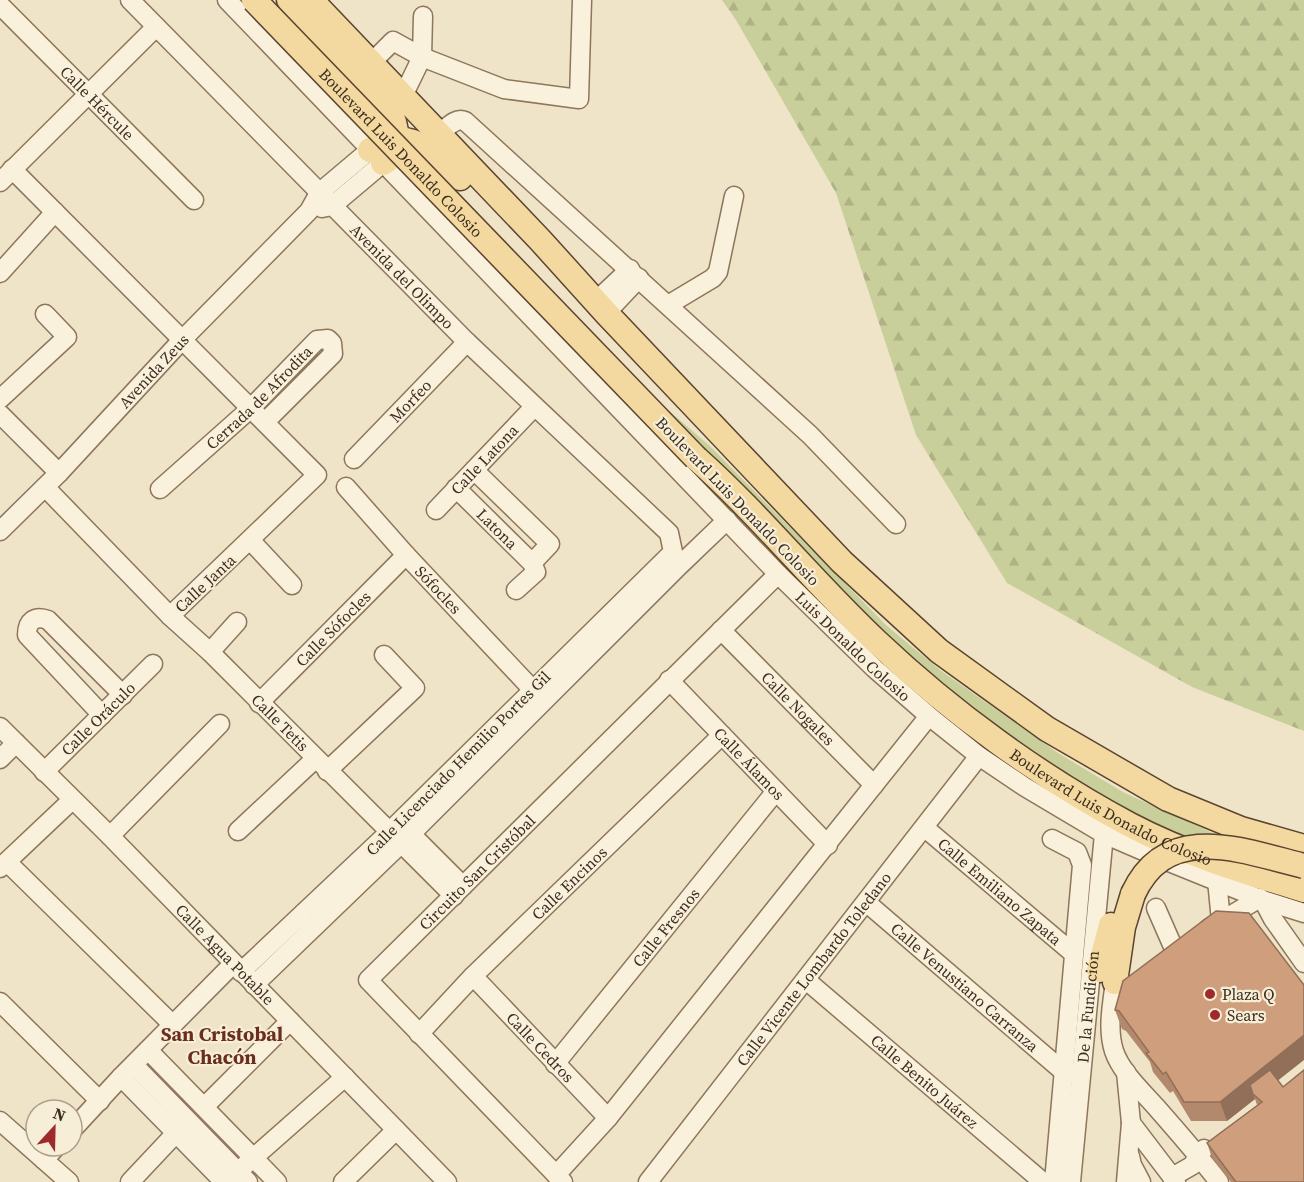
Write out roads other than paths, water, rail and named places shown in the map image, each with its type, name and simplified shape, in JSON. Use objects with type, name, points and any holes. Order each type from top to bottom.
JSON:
[{"type":"main road","name":"Boulevard Luis Donaldo Colosio","points":[[254,0],[878,643],[983,731],[1043,773],[1131,826],[1221,864],[1304,890]]},
{"type":"main road","points":[[290,0],[365,70],[388,108],[396,127],[396,140],[392,156],[376,156]]},
{"type":"main road","name":"Boulevard Luis Donaldo Colosio","points":[[311,0],[365,70],[403,96],[842,562],[939,651],[1047,729],[1168,799],[1241,829],[1304,847]]},
{"type":"main road","points":[[396,140],[412,142],[429,150],[452,170],[548,271],[595,302]]},
{"type":"main road","points":[[1107,976],[1110,927],[1116,912],[1133,894],[1138,883],[1154,863],[1172,853],[1203,846],[1231,848],[1304,866]]},
{"type":"street","name":"Avenida del Olimpo","points":[[130,0],[467,342],[669,533],[672,552]]},
{"type":"street","name":"Luis Donaldo Colosio","points":[[227,0],[778,574],[874,668],[929,716],[979,756],[1025,787],[1104,834],[1261,899],[1304,913]]},
{"type":"street","points":[[328,106],[348,97],[365,70],[393,41],[422,57],[504,89],[579,99],[582,0]]},
{"type":"street","name":"Calle Hércule","points":[[0,5],[194,200]]},
{"type":"street","points":[[403,96],[422,57],[423,16]]},
{"type":"street","points":[[156,27],[6,176],[56,212],[265,422]]},
{"type":"street","points":[[439,134],[455,121],[465,121],[810,435],[896,524]]},
{"type":"street","name":"Avenida Zeus","points":[[0,531],[59,473],[182,340],[309,211],[376,156]]},
{"type":"street","points":[[421,202],[424,190],[431,179],[452,170]]},
{"type":"street","points":[[668,305],[713,278],[718,272],[734,196]]},
{"type":"street","points":[[0,273],[56,212]]},
{"type":"street","points":[[595,302],[634,274]]},
{"type":"street","points":[[0,399],[68,337],[45,314]]},
{"type":"street","name":"Cerrada de Afrodita","points":[[160,489],[250,408],[317,340],[323,338],[333,343],[333,354],[265,422]]},
{"type":"street","name":"Morfeo","points":[[354,459],[467,342]]},
{"type":"street","name":"Calle Latona","points":[[436,510],[534,407]]},
{"type":"street","points":[[0,414],[59,473]]},
{"type":"street","name":"Calle Janta","points":[[45,487],[170,616],[317,475],[265,422]]},
{"type":"street","points":[[474,470],[550,544],[516,590]]},
{"type":"street","name":"Sófocles","points":[[346,487],[406,555],[532,689]]},
{"type":"street","name":"Latona","points":[[456,488],[534,567]]},
{"type":"street","points":[[254,985],[400,833],[727,520]]},
{"type":"street","points":[[250,540],[292,585]]},
{"type":"street","name":"Calle Licenciado Hemilio Portes Gil","points":[[84,1118],[172,1025],[400,833],[532,689],[672,552]]},
{"type":"street","name":"Calle Sófocles","points":[[259,704],[406,555]]},
{"type":"street","name":"Circuito San Cristóbal","points":[[778,574],[368,980],[560,1179],[929,716]]},
{"type":"street","name":"Calle Tetis","points":[[170,616],[210,652],[321,765],[400,833],[458,891]]},
{"type":"street","points":[[102,715],[27,635],[27,626],[32,619],[40,617],[48,620],[123,695]]},
{"type":"street","points":[[210,652],[237,622]]},
{"type":"street","name":"Calle Nogales","points":[[721,630],[874,785]]},
{"type":"street","points":[[238,831],[415,688],[384,655]]},
{"type":"street","name":"Calle Oráculo","points":[[44,772],[153,664]]},
{"type":"street","name":"Calle Álamos","points":[[669,680],[828,845]]},
{"type":"street","points":[[110,836],[220,724]]},
{"type":"street","name":"Calle Agua Potable","points":[[0,727],[110,836],[447,1182]]},
{"type":"street","name":"Calle Encinos","points":[[419,1034],[473,976],[722,735]]},
{"type":"street","points":[[0,759],[16,743]]},
{"type":"street","name":"Calle Vicente Lombardo Toledano","points":[[648,1182],[979,756]]},
{"type":"street","name":"Calle Fresnos","points":[[555,1064],[776,791]]},
{"type":"street","points":[[72,800],[3,865],[172,1025]]},
{"type":"street","name":"Calle Emiliano Zapata","points":[[925,828],[1074,954]]},
{"type":"street","name":"De la Fundición","points":[[1071,1182],[1104,834]]},
{"type":"street","points":[[1052,839],[1077,852],[1082,865],[1054,1182]]},
{"type":"street","points":[[1217,880],[1221,921]]},
{"type":"street","points":[[1156,908],[1166,953],[1261,899],[1304,963]]},
{"type":"street","name":"Calle Venustiano Carranza","points":[[867,903],[1064,1072]]},
{"type":"street","name":"Calle Cedros","points":[[473,976],[608,1118]]},
{"type":"street","points":[[1107,976],[1111,1011],[1110,1035],[1115,1054],[1126,1072],[1198,1154],[1219,1182]]},
{"type":"street","points":[[1082,1182],[1107,976]]},
{"type":"street","name":"Calle Benito Juárez","points":[[806,980],[1036,1180]]},
{"type":"street","points":[[0,1002],[100,1101]]},
{"type":"street","points":[[204,1107],[290,1021]]},
{"type":"street","points":[[148,1050],[277,1182]]},
{"type":"street","points":[[128,1071],[177,1132],[234,1179]]},
{"type":"street","points":[[128,1071],[234,1179]]},
{"type":"street","points":[[1126,1072],[1131,1123],[1126,1182]]},
{"type":"street","points":[[234,1179],[254,1157],[345,1077]]},
{"type":"street","points":[[0,1121],[69,1182]]},
{"type":"street","points":[[1131,1123],[1174,1180],[1193,1165],[1198,1154],[1215,1141]]},
{"type":"street","points":[[343,1182],[396,1130]]},
{"type":"street","points":[[130,1182],[177,1132]]},
{"type":"street","points":[[1129,1151],[1132,1164],[1141,1182]]},
{"type":"place","name":"Plaza Q","points":[[1210,994]]},
{"type":"place","name":"Sears","points":[[1215,1015]]},
{"type":"district","name":"San Cristobal Chacón","points":[[222,1046]]}]
